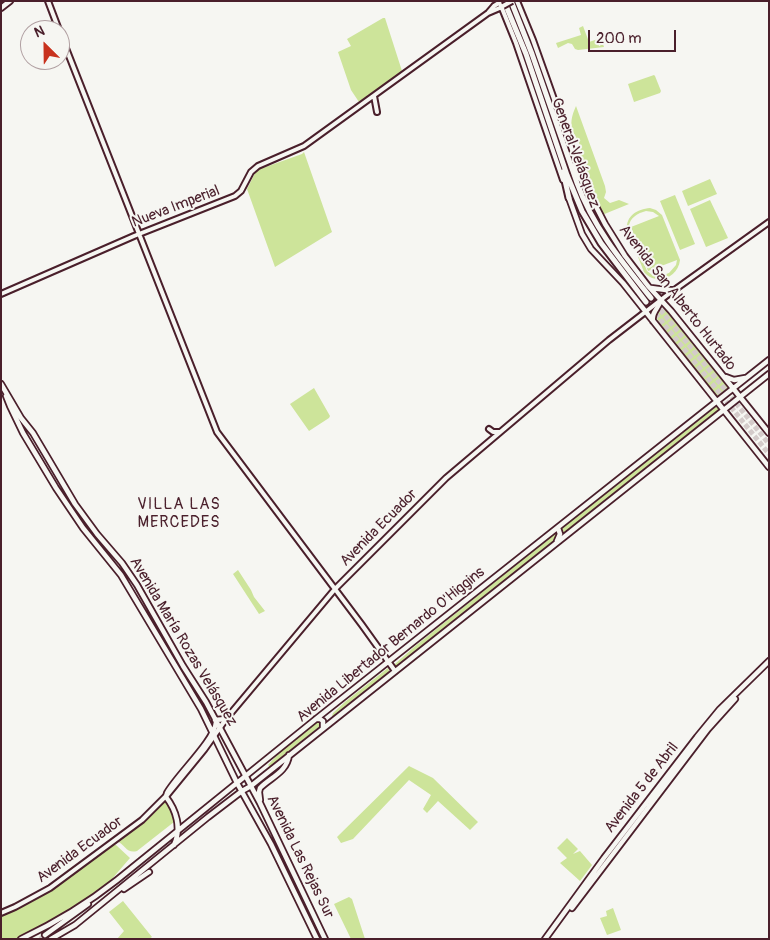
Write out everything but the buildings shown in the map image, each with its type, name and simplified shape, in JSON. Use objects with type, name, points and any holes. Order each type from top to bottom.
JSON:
[{"type":"highway","name":"General Velásquez","points":[[511,1],[529,45],[563,154]]},
{"type":"highway","name":"General Velásquez","points":[[501,3],[526,54],[563,154],[582,197],[598,228],[648,300]]},
{"type":"highway","points":[[563,154],[587,189]]},
{"type":"highway","points":[[563,154],[569,198]]},
{"type":"main road","points":[[1,8],[10,1]]},
{"type":"main road","points":[[48,1],[55,20]]},
{"type":"main road","name":"Nueva Imperial","points":[[1,294],[139,234],[235,196],[241,190],[251,172],[258,166],[304,146],[501,3],[511,1]]},
{"type":"main road","name":"Avenida San Alberto Hurtado","points":[[517,1],[533,40],[574,159],[601,218],[628,261],[671,310],[769,433]]},
{"type":"main road","points":[[501,3],[583,236],[594,253],[623,283],[769,466]]},
{"type":"main road","points":[[70,60],[217,432],[362,624],[395,671]]},
{"type":"main road","points":[[374,96],[377,112]]},
{"type":"main road","name":"Avenida Ecuador","points":[[1,913],[50,888],[145,817],[166,796],[168,790],[203,747],[335,590],[446,478],[602,346],[674,290],[769,222]]},
{"type":"main road","points":[[649,287],[674,290]]},
{"type":"main road","points":[[654,322],[652,315],[661,300]]},
{"type":"main road","points":[[656,309],[664,308],[671,310]]},
{"type":"main road","name":"Avenida Libertador Bernardo O'Higgins","points":[[21,939],[102,892],[316,719],[769,360]]},
{"type":"main road","name":"Avenida Libertador Bernardo O'Higgins","points":[[51,939],[75,924],[242,791],[251,786],[769,374]]},
{"type":"main road","points":[[722,375],[731,379],[746,378]]},
{"type":"main road","name":"Avenida María Rozas Velásquez","points":[[1,384],[75,504],[102,540],[122,562],[137,585],[216,720],[251,786]]},
{"type":"main road","name":"Avenida María Rozas Velásquez","points":[[4,390],[23,433],[56,488],[83,528],[125,581],[201,709],[242,791]]},
{"type":"main road","points":[[489,428],[493,432],[499,432]]},
{"type":"main road","points":[[567,521],[567,527],[573,530]]},
{"type":"main road","points":[[556,542],[560,536],[558,528]]},
{"type":"main road","points":[[508,567],[514,570],[514,576]]},
{"type":"main road","name":"Avenida 5 de Abril","points":[[547,939],[594,873],[697,737],[720,710],[769,663]]},
{"type":"main road","name":"Avenida 5 de Abril","points":[[547,939],[595,879],[708,729],[769,663]]},
{"type":"main road","points":[[332,707],[330,714],[336,718]]},
{"type":"main road","points":[[216,720],[226,719]]},
{"type":"main road","points":[[316,719],[323,720],[323,728]]},
{"type":"main road","name":"Avenida Ecuador","points":[[213,735],[216,720]]},
{"type":"main road","points":[[260,804],[260,788],[283,770],[288,762],[289,755]]},
{"type":"main road","name":"Avenida Las Rejas Sur","points":[[251,786],[325,939]]},
{"type":"main road","name":"Avenida Las Rejas Sur","points":[[242,791],[271,844],[317,939]]},
{"type":"main road","points":[[166,796],[176,814],[177,831],[174,846]]},
{"type":"main road","points":[[282,866],[290,872]]},
{"type":"main road","points":[[104,901],[149,872]]},
{"type":"main road","points":[[594,873],[595,879]]},
{"type":"main road","points":[[44,935],[102,892]]},
{"type":"main road","points":[[59,939],[75,924]]},
{"type":"green space","points":[[385,18],[402,71],[359,102],[351,90],[338,52],[351,46],[347,39]]},
{"type":"green space","points":[[583,26],[589,42],[601,38],[604,47],[578,50],[568,43],[558,48],[556,43],[581,35],[579,28]]},
{"type":"green space","points":[[654,75],[661,91],[660,93],[634,102],[628,84]]},
{"type":"green space","points":[[576,106],[605,186],[604,198],[610,203],[619,200],[629,204],[602,215],[575,155],[580,150],[571,123]]},
{"type":"green space","points":[[304,152],[332,232],[275,267],[247,189],[255,173],[260,169]]},
{"type":"green space","points":[[710,179],[717,194],[688,206],[682,191]]},
{"type":"green space","points":[[675,195],[695,244],[680,250],[660,201]]},
{"type":"green space","points":[[710,200],[728,238],[706,247],[690,209]]},
{"type":"green space","points":[[645,209],[656,210],[662,215],[680,260],[675,271],[666,278],[654,279],[644,272],[627,229],[630,217]],"holes":[[[646,211],[653,212],[659,216],[631,227],[648,271],[677,260],[676,265],[669,273],[658,277],[647,271],[629,227],[632,219],[637,215]]]},
{"type":"green space","points":[[662,309],[669,312],[730,386],[716,397],[659,322],[656,316]]},
{"type":"green space","points":[[314,388],[330,416],[309,431],[290,404]]},
{"type":"green space","points":[[717,404],[720,409],[565,535],[398,667],[394,667],[414,647]]},
{"type":"green space","points":[[238,570],[265,611],[259,614],[233,574]]},
{"type":"green space","points":[[388,668],[390,673],[335,717],[332,716],[346,701]]},
{"type":"green space","points":[[318,721],[321,722],[320,726],[270,767],[268,765],[279,753]]},
{"type":"green space","points":[[409,766],[433,778],[478,822],[470,830],[438,801],[427,813],[423,809],[431,795],[409,780],[353,839],[341,843],[337,837]]},
{"type":"green space","points":[[164,800],[167,801],[173,813],[174,822],[134,852],[128,850],[117,841],[145,820]]},
{"type":"green space","points":[[567,838],[578,849],[573,854],[580,851],[592,865],[580,881],[560,863],[567,858],[557,848]]},
{"type":"green space","points":[[112,845],[116,845],[130,858],[111,880],[81,903],[39,928],[18,939],[1,939],[1,915],[51,890]]},
{"type":"green space","points":[[349,897],[352,899],[365,939],[351,939],[334,904]]},
{"type":"green space","points":[[123,901],[152,937],[149,939],[117,939],[124,931],[109,912]]},
{"type":"green space","points":[[613,908],[621,930],[607,935],[600,918],[607,916],[606,911]]},
{"type":"tunnel","points":[[651,298],[769,444]]},
{"type":"tunnel","points":[[646,302],[769,454]]},
{"type":"tunnel","points":[[40,939],[45,935]]},
{"type":"district","name":"VILLA LAS MERCEDES","points":[[179,514]]}]
